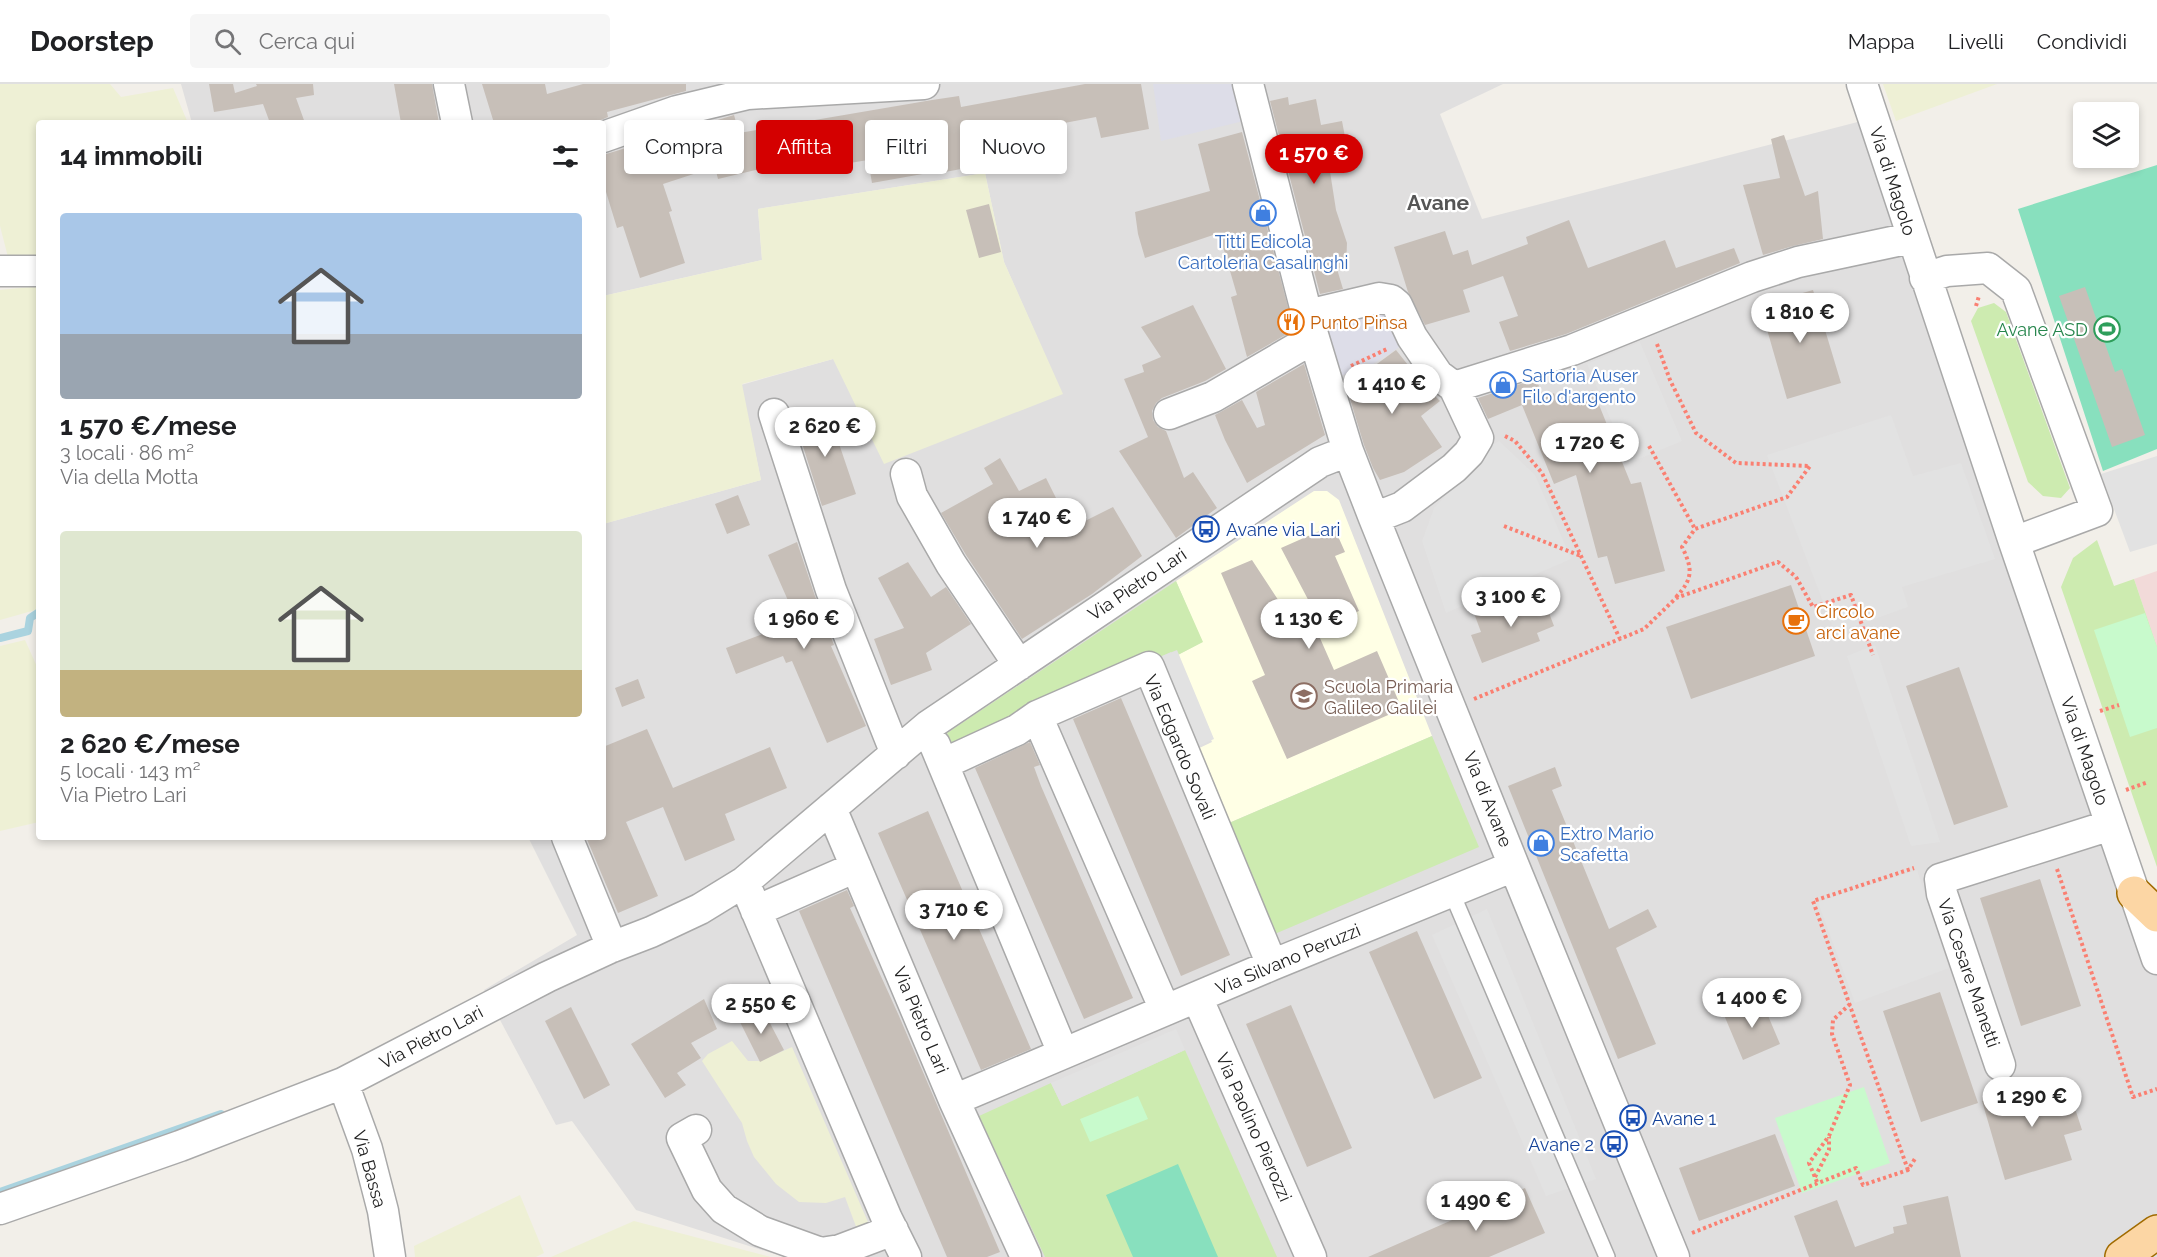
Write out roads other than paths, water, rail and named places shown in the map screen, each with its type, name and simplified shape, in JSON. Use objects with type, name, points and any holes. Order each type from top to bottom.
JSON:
[{"type":"main road","points":[[2121,1257],[2155,1232]]},
{"type":"street","points":[[449,84],[456,120]]},
{"type":"street","points":[[606,136],[677,111],[748,94],[924,84]]},
{"type":"street","name":"Via di Avane","points":[[1248,84],[1310,327],[1348,451],[1667,1252]]},
{"type":"street","name":"Via di Magolo","points":[[1862,84],[1911,237],[2110,825],[2145,904],[2157,959]]},
{"type":"street","points":[[1454,387],[1572,350],[1752,277],[1798,262],[1911,237]]},
{"type":"street","points":[[1925,278],[1947,271],[1988,268],[2016,290],[2097,511],[2014,542]]},
{"type":"street","points":[[0,270],[36,271]]},
{"type":"street","points":[[1169,414],[1213,397],[1310,327],[1379,298],[1391,300],[1397,305],[1412,337],[1438,375],[1454,387],[1478,438],[1469,453],[1454,468],[1402,507],[1374,518]]},
{"type":"street","points":[[774,414],[831,590],[896,754]]},
{"type":"street","name":"Via Pietro Lari","points":[[0,1209],[180,1146],[343,1083],[475,1014],[612,947],[700,909],[744,882],[928,726],[1320,462],[1348,451]]},
{"type":"street","points":[[906,474],[912,496],[951,564],[1019,665]]},
{"type":"street","name":"Via Edgardo Sovali","points":[[1037,716],[1149,668],[1272,965]]},
{"type":"street","points":[[943,764],[1017,730],[1037,716],[1165,1010]]},
{"type":"street","points":[[928,726],[1063,1053]]},
{"type":"street","name":"Via Pietro Lari","points":[[831,808],[954,1100],[1026,1257]]},
{"type":"street","name":"Via Cesare Manetti","points":[[2000,1065],[1942,894],[1940,879],[2110,825]]},
{"type":"street","points":[[568,840],[612,947]]},
{"type":"street","name":"Via Silvano Peruzzi","points":[[954,1100],[1272,965],[1514,866]]},
{"type":"street","points":[[756,910],[856,867]]},
{"type":"street","points":[[744,882],[892,1230],[906,1257]]},
{"type":"street","name":"Via Paolino Pierozzi","points":[[1197,997],[1311,1257]]},
{"type":"street","name":"Via Bassa","points":[[343,1083],[367,1149],[383,1211],[390,1257]]},
{"type":"street","points":[[696,1130],[682,1138],[707,1190],[724,1209],[760,1231],[821,1253],[840,1250],[892,1230]]},
{"type":"lane","points":[[1452,891],[1607,1257]]},
{"type":"waterway","points":[[0,638],[28,631],[30,618],[36,614]]},
{"type":"waterway","points":[[0,1192],[221,1114]]},
{"type":"place","name":"Titti Edicola Cartoleria Casalinghi","points":[[1263,213]]},
{"type":"place","name":"Punto Pinsa","points":[[1291,322]]},
{"type":"place","name":"Avane ASD","points":[[2107,329]]},
{"type":"place","name":"Sartoria Auser Filo d'argento","points":[[1503,385]]},
{"type":"place","name":"Avane via Lari","points":[[1206,529]]},
{"type":"place","name":"Circolo arci avane","points":[[1796,621]]},
{"type":"place","name":"Scuola Primaria Galileo Galilei","points":[[1304,696]]},
{"type":"place","name":"Extro Mario Scafetta","points":[[1541,843]]},
{"type":"place","name":"Avane 1","points":[[1633,1118]]},
{"type":"place","name":"Avane 2","points":[[1614,1144]]},
{"type":"district","name":"Avane","points":[[1438,202]]}]
